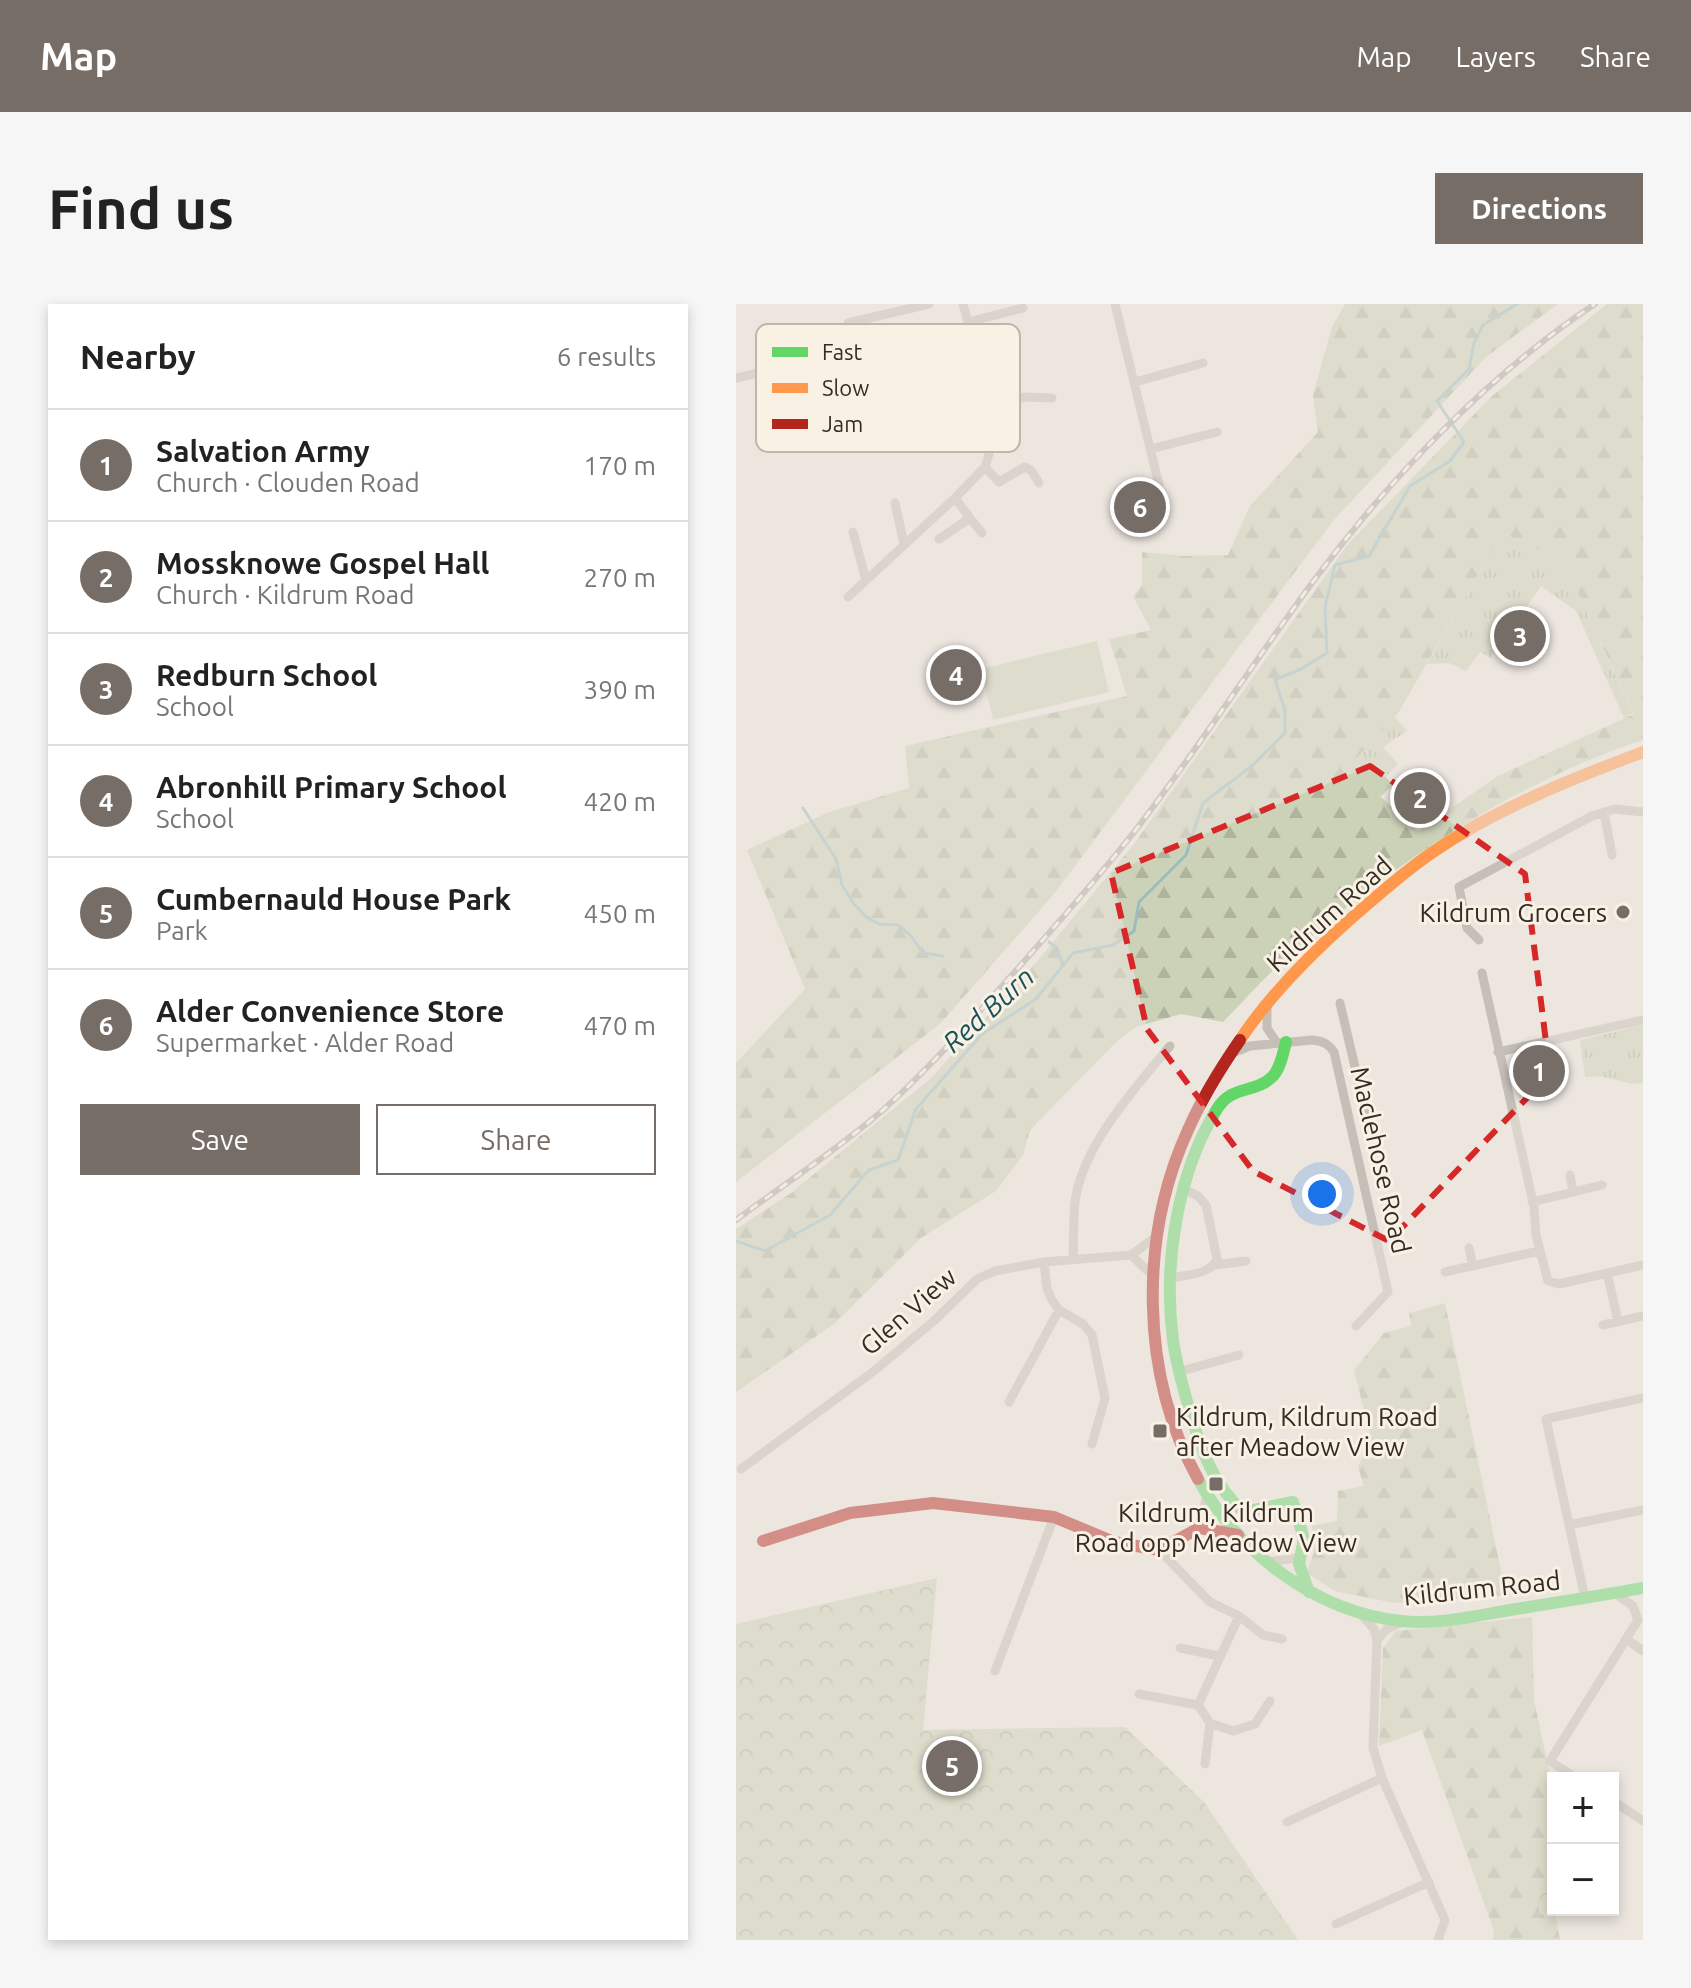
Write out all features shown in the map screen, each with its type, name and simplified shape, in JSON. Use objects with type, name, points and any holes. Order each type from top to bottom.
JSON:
[{"type":"street","points":[[848,323],[929,304]]},
{"type":"street","points":[[963,304],[968,322],[1023,308]]},
{"type":"street","points":[[1115,304],[1159,485]]},
{"type":"street","points":[[1135,382],[1203,363]]},
{"type":"street","points":[[736,378],[756,373]]},
{"type":"street","points":[[1020,398],[1052,398]]},
{"type":"street","points":[[1151,449],[1217,432]]},
{"type":"street","points":[[848,597],[955,498],[985,467],[990,452]]},
{"type":"street","points":[[985,467],[999,482],[1025,467],[1031,470],[1039,483]]},
{"type":"street","points":[[955,498],[982,533]]},
{"type":"street","points":[[895,503],[904,544]]},
{"type":"street","points":[[939,539],[970,518]]},
{"type":"street","points":[[853,532],[866,580]]},
{"type":"street","name":"Kildrum Road","points":[[1643,752],[1583,774],[1454,839],[1329,936],[1267,1001],[1227,1056],[1189,1122],[1164,1199],[1151,1274],[1153,1332],[1164,1393],[1190,1463],[1207,1495],[1238,1535],[1266,1562],[1309,1592],[1360,1613],[1403,1621],[1472,1617],[1643,1588]]},
{"type":"street","points":[[1479,940],[1467,928],[1459,887],[1538,843],[1604,812],[1615,809],[1643,812]]},
{"type":"street","points":[[1604,812],[1612,855]]},
{"type":"street","points":[[1482,973],[1546,1277],[1555,1284],[1643,1265]]},
{"type":"street","points":[[1267,1001],[1267,1028],[1282,1042],[1278,1069],[1272,1078],[1235,1090],[1224,1097],[1206,1130],[1184,1189],[1170,1278],[1178,1372],[1200,1449],[1244,1512],[1293,1502],[1304,1539],[1298,1558],[1309,1592]]},
{"type":"street","points":[[1340,1003],[1369,1127]]},
{"type":"street","points":[[1498,1052],[1643,1020]]},
{"type":"street","name":"Maclehose Road","points":[[1227,1056],[1250,1046],[1282,1042],[1321,1041],[1334,1052],[1388,1292],[1356,1326]]},
{"type":"street","points":[[1073,1258],[1075,1200],[1090,1156],[1131,1093],[1170,1046]]},
{"type":"street","points":[[1341,1083],[1357,1078]]},
{"type":"street","points":[[1570,1175],[1573,1192]]},
{"type":"street","points":[[1533,1204],[1602,1185]]},
{"type":"street","points":[[1184,1189],[1198,1196],[1206,1205],[1217,1259],[1215,1265]]},
{"type":"street","points":[[1151,1274],[1131,1255],[1156,1237]]},
{"type":"street","points":[[1469,1248],[1473,1266]]},
{"type":"street","points":[[1445,1272],[1539,1251]]},
{"type":"street","name":"Glen View","points":[[741,1469],[874,1371],[935,1320],[977,1279],[995,1271],[1044,1262],[1131,1255]]},
{"type":"street","points":[[1170,1278],[1207,1270],[1215,1265],[1246,1261]]},
{"type":"street","points":[[1044,1262],[1047,1289],[1059,1310],[1083,1324],[1092,1335],[1105,1398],[1092,1444]]},
{"type":"street","points":[[1607,1273],[1618,1321]]},
{"type":"street","points":[[1009,1402],[1059,1310]]},
{"type":"street","points":[[1603,1325],[1643,1316]]},
{"type":"street","points":[[1178,1372],[1239,1355]]},
{"type":"street","points":[[1585,1598],[1546,1419],[1643,1398]]},
{"type":"street","points":[[1199,1528],[1207,1495]]},
{"type":"street","points":[[763,1541],[850,1513],[933,1503],[1054,1517],[1114,1542],[1159,1550],[1210,1602],[1239,1616],[1263,1635],[1282,1639]]},
{"type":"street","points":[[1569,1525],[1643,1510]]},
{"type":"street","points":[[995,1671],[1054,1517]]},
{"type":"street","points":[[1159,1550],[1199,1528],[1238,1535]]},
{"type":"street","points":[[1266,1562],[1298,1558]]},
{"type":"street","points":[[1567,1772],[1550,1761],[1638,1620],[1637,1611],[1615,1593]]},
{"type":"street","points":[[1360,1613],[1374,1629],[1377,1640],[1372,1738],[1382,1778],[1445,1920],[1438,1940]]},
{"type":"street","points":[[1198,1705],[1239,1616]]},
{"type":"street","points":[[1377,1640],[1386,1630],[1403,1621]]},
{"type":"street","points":[[1626,1639],[1643,1651]]},
{"type":"street","points":[[1180,1648],[1219,1656]]},
{"type":"street","points":[[1139,1694],[1198,1705],[1210,1723],[1233,1731],[1255,1724],[1270,1701]]},
{"type":"street","points":[[1205,1764],[1210,1723]]},
{"type":"street","points":[[1287,1822],[1382,1778]]},
{"type":"street","points":[[1619,1805],[1643,1821]]},
{"type":"street","points":[[1336,1924],[1429,1882]]},
{"type":"highlighted area","points":[[1370,766],[1525,874],[1550,1074],[1389,1241],[1253,1171],[1147,1029],[1111,873]]},
{"type":"green space","points":[[1345,304],[1558,304],[1486,357],[1333,521],[1054,894],[940,1024],[736,1182],[736,1063],[805,989],[747,850],[829,812],[909,788],[905,746],[1127,696],[1109,639],[1151,630],[1133,596],[1142,585],[1142,552],[1185,556],[1228,555],[1250,506],[1318,432],[1313,395],[1332,327]]},
{"type":"green space","points":[[1607,304],[1643,304],[1643,740],[1547,779],[1414,857],[1292,953],[1223,1022],[1181,1014],[1136,1027],[1116,1042],[1030,1130],[1023,1155],[996,1191],[921,1238],[834,1324],[736,1392],[736,1229],[791,1193],[931,1078],[1033,966],[1134,844],[1348,544],[1492,396]],"holes":[[[1502,533],[1562,559],[1634,714],[1498,776],[1418,831],[1348,767],[1397,715]]]},
{"type":"green space","points":[[1502,533],[1562,559],[1633,713],[1624,718],[1576,611],[1541,586],[1491,658],[1480,652],[1466,671],[1449,663],[1427,664]]},
{"type":"green space","points":[[1097,641],[1109,692],[993,720],[981,669]]},
{"type":"green space","points":[[1395,717],[1407,731],[1383,747],[1398,764],[1386,777],[1393,785],[1380,797],[1347,767]]},
{"type":"green space","points":[[1643,1025],[1643,1083],[1585,1077],[1580,1040]]},
{"type":"green space","points":[[1445,1303],[1506,1595],[1394,1603],[1335,1591],[1307,1573],[1314,1552],[1312,1526],[1337,1521],[1338,1491],[1364,1486],[1358,1467],[1371,1438],[1354,1370],[1384,1333],[1411,1326],[1409,1313]]},
{"type":"green space","points":[[937,1578],[923,1730],[1125,1727],[1204,1802],[1298,1940],[736,1940],[736,1624]]},
{"type":"green space","points":[[1532,1617],[1534,1700],[1549,1772],[1547,1884],[1536,1889],[1540,1914],[1556,1916],[1560,1940],[1493,1940],[1494,1931],[1422,1730],[1379,1746],[1383,1648],[1396,1631]]},
{"type":"green space","points":[[1547,1884],[1547,1913],[1540,1914],[1536,1889]]},
{"type":"waterway","name":"Red Burn","points":[[736,1241],[765,1251],[830,1215],[869,1170],[898,1160],[916,1109],[982,1034],[1036,999],[1073,953],[1113,945],[1134,931],[1139,902],[1186,855],[1203,803],[1253,765],[1285,733],[1285,710],[1275,680],[1327,653],[1325,607],[1335,565],[1369,556],[1410,486],[1450,461],[1464,442],[1437,401],[1469,369],[1474,343],[1483,325],[1517,304]]},
{"type":"waterway","points":[[803,808],[836,859],[842,885],[866,917],[879,924],[898,925],[923,953],[943,956]]},
{"type":"waterway","points":[[1049,942],[1057,948],[1063,965]]},
{"type":"railway","points":[[736,1220],[866,1124],[957,1036],[1070,910],[1138,827],[1315,579],[1376,503],[1480,395],[1517,362],[1595,304]]},
{"type":"traffic: fast","points":[[1286,1042],[1273,1076],[1223,1101],[1203,1134],[1176,1220],[1170,1311],[1179,1373],[1208,1463],[1223,1489],[1244,1512],[1293,1502],[1304,1539],[1299,1564],[1309,1592]]},
{"type":"traffic: fast","points":[[1198,1479],[1235,1531],[1283,1574],[1310,1592],[1370,1615],[1401,1621],[1442,1621],[1643,1588]]},
{"type":"traffic: slow","points":[[1240,1040],[1263,1008],[1304,963],[1347,922],[1422,860],[1457,836],[1508,809],[1643,752]]},
{"type":"traffic: jam","points":[[1198,1479],[1179,1439],[1165,1396],[1156,1351],[1154,1260],[1172,1171],[1188,1130],[1240,1040]]},
{"type":"traffic: jam","points":[[763,1541],[850,1513],[933,1503],[1054,1517],[1114,1542],[1159,1550],[1199,1528],[1238,1535]]},
{"type":"place","name":"Alder Convenience Store","points":[[1140,507]]},
{"type":"place","name":"Redburn School","points":[[1520,636]]},
{"type":"place","name":"Abronhill Primary School","points":[[956,675]]},
{"type":"place","name":"Mossknowe Gospel Hall","points":[[1420,798]]},
{"type":"place","name":"Kildrum Grocers","points":[[1623,912]]},
{"type":"place","name":"Salvation Army","points":[[1539,1071]]},
{"type":"place","name":"Kildrum, Kildrum Road after Meadow View","points":[[1160,1431]]},
{"type":"place","name":"Kildrum, Kildrum Road opp Meadow View","points":[[1216,1484]]},
{"type":"place","name":"Cumbernauld House Park","points":[[952,1766]]}]
